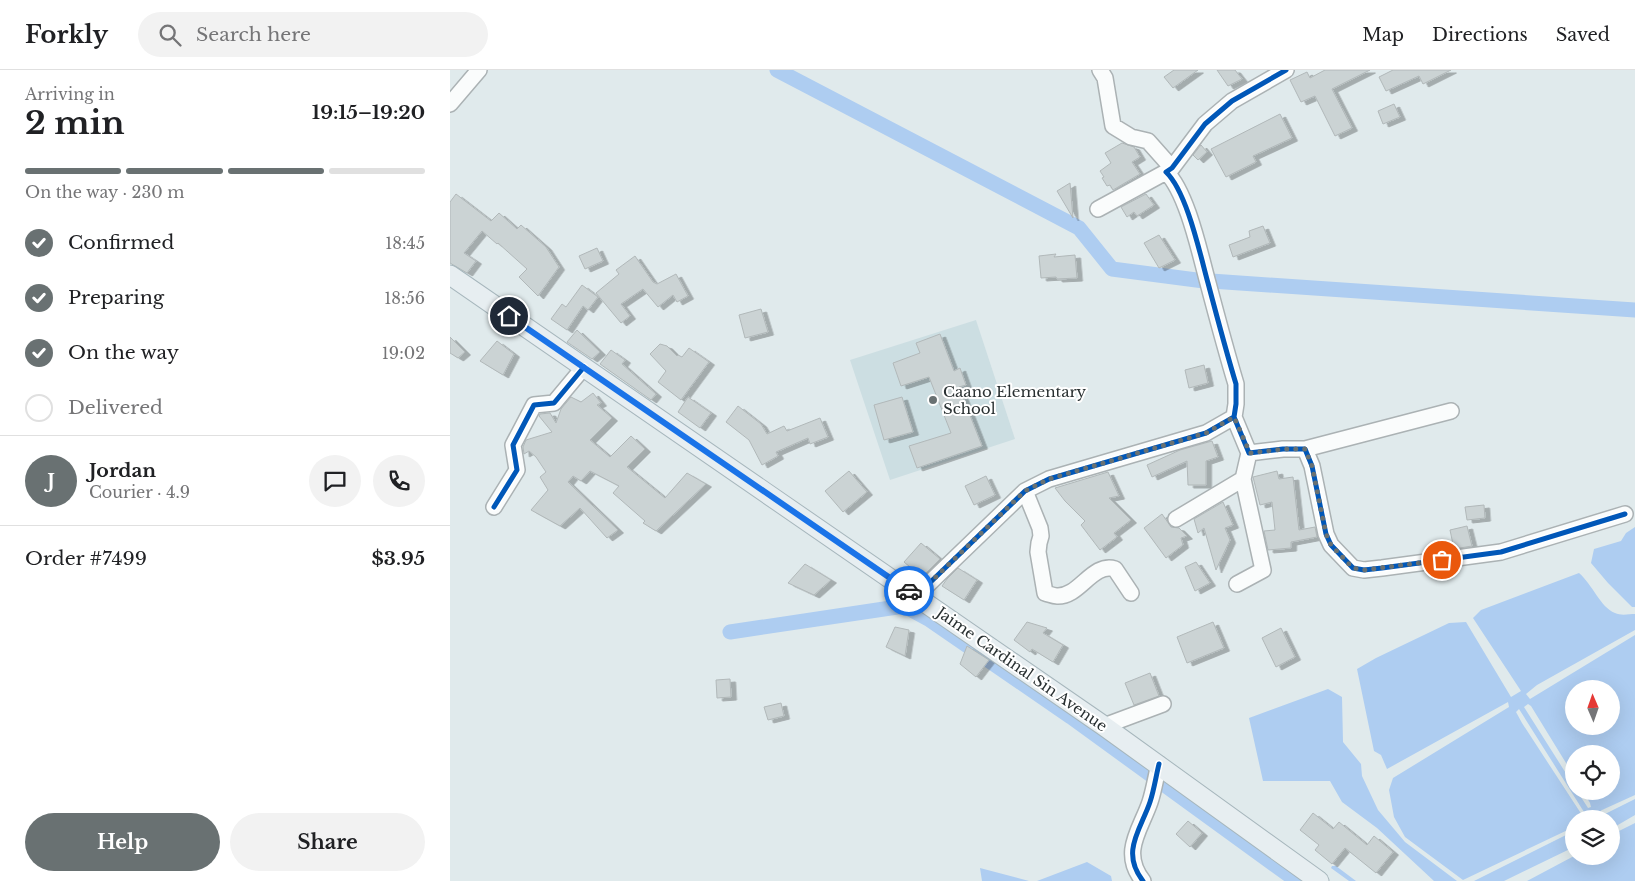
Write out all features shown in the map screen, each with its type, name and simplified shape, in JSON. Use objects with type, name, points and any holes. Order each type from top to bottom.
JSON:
[{"type":"main road","name":"Jaime Cardinal Sin Avenue","points":[[450,275],[1159,764],[1319,881]]},
{"type":"street","points":[[450,104],[479,70]]},
{"type":"street","points":[[1100,70],[1105,78],[1113,126],[1131,137],[1148,141],[1169,170],[1182,196],[1200,251],[1236,384],[1234,417],[1250,453],[1244,479],[1263,570],[1237,584]]},
{"type":"street","points":[[1098,209],[1169,170],[1205,124],[1232,100],[1286,70]]},
{"type":"street","points":[[494,507],[517,470],[513,445],[534,405],[554,403],[584,367]]},
{"type":"street","points":[[1250,453],[1284,449],[1305,449],[1451,410]]},
{"type":"street","points":[[916,596],[1025,491],[1049,479],[1206,433],[1234,417]]},
{"type":"street","points":[[1305,449],[1312,466],[1326,534],[1331,545],[1353,568],[1382,568],[1501,552],[1625,514]]},
{"type":"street","points":[[1176,519],[1244,479]]},
{"type":"street","points":[[1025,491],[1040,528],[1041,536],[1038,552],[1045,592],[1056,596],[1070,594],[1100,570],[1108,566],[1115,569],[1131,593]]},
{"type":"street","points":[[1104,726],[1163,704]]},
{"type":"street","points":[[1142,881],[1137,874],[1134,859],[1134,840],[1150,802],[1159,764]]},
{"type":"shaded area","name":"Caano Elementary School","points":[[976,320],[1015,439],[890,480],[850,360]]},
{"type":"water","points":[[1635,527],[1635,607],[1632,607],[1591,563],[1594,549],[1621,541],[1626,533]]},
{"type":"water","points":[[1579,573],[1610,610],[1620,614],[1635,614],[1635,630],[1537,685],[1526,694],[1530,699],[1635,635],[1635,795],[1602,810],[1583,810],[1576,800],[1583,800],[1588,808],[1591,807],[1588,800],[1620,800],[1620,745],[1565,745],[1565,761],[1528,704],[1524,707],[1565,772],[1565,782],[1519,709],[1516,712],[1565,789],[1565,800],[1572,800],[1579,810],[1565,810],[1565,831],[1463,880],[1405,837],[1394,817],[1389,790],[1393,778],[1509,707],[1508,702],[1387,769],[1381,755],[1374,751],[1357,669],[1449,623],[1466,622],[1511,697],[1521,691],[1473,618],[1481,610]]},
{"type":"water","points":[[1328,689],[1342,697],[1343,742],[1361,764],[1362,776],[1378,810],[1405,842],[1457,881],[1434,881],[1377,828],[1342,802],[1330,781],[1263,781],[1249,718]]},
{"type":"water","points":[[1635,799],[1635,815],[1620,824],[1620,810],[1613,810]]},
{"type":"water","points":[[1635,823],[1635,881],[1527,881],[1565,861],[1565,865],[1620,865],[1620,830]]},
{"type":"water","points":[[1565,836],[1565,851],[1504,881],[1474,881]]},
{"type":"water","points":[[1087,862],[1111,876],[1112,881],[1037,881]]},
{"type":"water","points":[[1336,866],[1356,881],[1349,881],[1331,868]]},
{"type":"water","points":[[980,868],[1029,881],[982,881]]},
{"type":"building","points":[[1174,70],[1198,70],[1173,88],[1164,77]]},
{"type":"building","points":[[1217,70],[1235,70],[1242,79],[1228,86]]},
{"type":"building","points":[[1325,70],[1370,70],[1332,89],[1352,128],[1335,136],[1315,96],[1301,102],[1290,80],[1307,72],[1310,78]]},
{"type":"building","points":[[1393,70],[1451,70],[1423,84],[1419,76],[1386,91],[1379,77]]},
{"type":"building","points":[[1394,104],[1400,117],[1383,124],[1378,111]]},
{"type":"building","points":[[1280,114],[1292,138],[1253,156],[1256,162],[1226,177],[1211,149]]},
{"type":"building","points":[[1122,143],[1134,147],[1140,157],[1132,162],[1140,174],[1113,190],[1110,185],[1107,186],[1100,171],[1111,163],[1105,153]]},
{"type":"building","points":[[1201,145],[1207,152],[1198,160],[1193,155]]},
{"type":"building","points":[[1070,183],[1073,218],[1057,191]]},
{"type":"building","points":[[456,194],[491,221],[499,213],[517,229],[521,225],[546,247],[559,267],[538,296],[519,277],[527,269],[482,231],[464,253],[476,261],[467,273],[450,263],[450,202]]},
{"type":"building","points":[[1146,194],[1154,205],[1137,216],[1134,212],[1127,217],[1121,207]]},
{"type":"building","points":[[1263,226],[1270,243],[1233,257],[1229,245],[1250,237],[1249,231]]},
{"type":"building","points":[[1159,235],[1175,260],[1159,268],[1144,243]]},
{"type":"building","points":[[597,248],[603,261],[585,269],[579,256]]},
{"type":"building","points":[[1056,254],[1054,257],[1075,255],[1077,278],[1041,278],[1039,256]]},
{"type":"building","points":[[635,256],[653,282],[657,284],[676,274],[688,296],[677,302],[673,295],[658,307],[643,289],[621,304],[630,316],[621,323],[596,293],[619,274],[616,270]]},
{"type":"building","points":[[582,285],[598,297],[588,310],[583,306],[567,330],[551,319],[562,304],[566,307]]},
{"type":"building","points":[[761,309],[768,332],[745,338],[739,315]]},
{"type":"building","points":[[577,330],[600,352],[592,359],[567,342]]},
{"type":"building","points":[[940,334],[954,371],[960,368],[966,385],[959,387],[982,446],[917,468],[909,446],[951,433],[929,377],[901,386],[893,363],[920,353],[916,343]]},
{"type":"building","points":[[450,337],[465,352],[458,358],[450,353]]},
{"type":"building","points":[[497,341],[514,354],[503,375],[480,361]]},
{"type":"building","points":[[660,344],[667,346],[677,356],[682,357],[689,348],[709,362],[681,400],[658,382],[666,371],[650,354]]},
{"type":"building","points":[[611,350],[625,360],[622,364],[656,394],[651,400],[600,364]]},
{"type":"building","points":[[1204,365],[1208,383],[1189,388],[1185,370]]},
{"type":"building","points":[[593,393],[601,403],[597,405],[612,418],[590,440],[610,457],[631,436],[645,449],[627,467],[665,498],[687,473],[706,484],[656,531],[643,523],[645,521],[613,493],[619,486],[590,471],[581,481],[573,476],[568,482],[618,530],[607,538],[580,508],[560,526],[531,510],[548,490],[540,477],[546,472],[536,457],[529,451],[524,454],[523,447],[526,440],[552,432],[539,416],[540,414],[550,413],[556,423],[561,409],[571,397],[581,402]]},
{"type":"building","points":[[688,397],[711,413],[700,428],[678,412]]},
{"type":"building","points":[[902,397],[913,432],[884,440],[874,405]]},
{"type":"building","points":[[738,406],[761,424],[767,434],[784,426],[787,431],[820,418],[828,437],[810,444],[808,438],[776,452],[778,456],[762,465],[749,440],[726,422]]},
{"type":"building","points":[[1212,441],[1218,457],[1206,461],[1206,485],[1188,485],[1187,461],[1152,477],[1147,465],[1180,450]]},
{"type":"building","points":[[849,471],[867,492],[843,512],[825,491]]},
{"type":"building","points":[[1277,471],[1279,479],[1293,477],[1299,530],[1315,527],[1317,537],[1291,542],[1291,548],[1268,550],[1264,531],[1275,530],[1272,502],[1260,505],[1253,477]]},
{"type":"building","points":[[1108,472],[1119,496],[1109,498],[1131,520],[1114,533],[1117,537],[1100,550],[1081,525],[1085,521],[1055,488]]},
{"type":"building","points":[[986,476],[995,495],[974,505],[965,486]]},
{"type":"building","points":[[1223,502],[1233,525],[1225,528],[1230,540],[1216,570],[1204,528],[1198,533],[1194,519]]},
{"type":"building","points":[[1484,505],[1485,518],[1467,520],[1465,507]]},
{"type":"building","points":[[1162,514],[1171,527],[1179,528],[1187,536],[1181,538],[1183,545],[1166,558],[1144,528]]},
{"type":"building","points":[[1467,526],[1472,546],[1454,549],[1450,530]]},
{"type":"building","points":[[921,543],[940,559],[922,577],[904,562]]},
{"type":"building","points":[[1196,562],[1210,583],[1195,591],[1185,567]]},
{"type":"building","points":[[805,564],[831,580],[814,595],[788,583]]},
{"type":"building","points":[[958,568],[977,580],[964,600],[942,586]]},
{"type":"building","points":[[1027,622],[1047,628],[1043,633],[1063,645],[1053,662],[1032,649],[1030,652],[1014,640]]},
{"type":"building","points":[[1213,622],[1224,648],[1187,663],[1177,637]]},
{"type":"building","points":[[895,627],[909,630],[905,656],[886,647]]},
{"type":"building","points":[[1281,628],[1295,657],[1276,667],[1262,638]]},
{"type":"building","points":[[967,646],[989,660],[976,677],[960,664]]},
{"type":"building","points":[[1150,673],[1159,696],[1134,705],[1125,683]]},
{"type":"building","points":[[730,679],[731,697],[717,698],[716,680]]},
{"type":"building","points":[[781,703],[784,716],[768,720],[764,707]]},
{"type":"building","points":[[1313,813],[1333,829],[1339,822],[1367,845],[1374,836],[1393,852],[1376,873],[1345,848],[1332,864],[1315,850],[1319,845],[1300,830]]},
{"type":"building","points":[[1188,821],[1202,833],[1190,847],[1176,834]]},
{"type":"waterway","points":[[777,70],[1079,228],[1112,269],[1204,281]]},
{"type":"waterway","points":[[1211,281],[1635,310]]},
{"type":"waterway","points":[[730,632],[904,606],[930,620],[1071,717],[1297,881]]},
{"type":"cycle path","points":[[916,596],[1025,491],[1049,479],[1206,433],[1234,417],[1236,384],[1197,240],[1180,194],[1174,181],[1166,172],[1172,168],[1205,124],[1232,101],[1286,70]]},
{"type":"cycle path","points":[[494,507],[517,470],[513,445],[534,405],[554,403],[584,367]]},
{"type":"cycle path","points":[[1234,417],[1249,453],[1283,449],[1305,449],[1312,466],[1326,534],[1331,545],[1353,568],[1364,570],[1501,552],[1625,514]]},
{"type":"cycle path","points":[[1143,881],[1136,870],[1133,860],[1134,841],[1151,797],[1159,764]]},
{"type":"way so far","points":[[909,591],[916,596],[1025,491],[1049,479],[1206,433],[1234,417],[1250,453],[1284,449],[1305,449],[1312,466],[1326,534],[1331,545],[1353,568],[1364,570],[1442,560]]},
{"type":"place","name":"Caano Elementary School","points":[[933,400]]},
{"type":"route","points":[[509,316],[909,591]]}]
